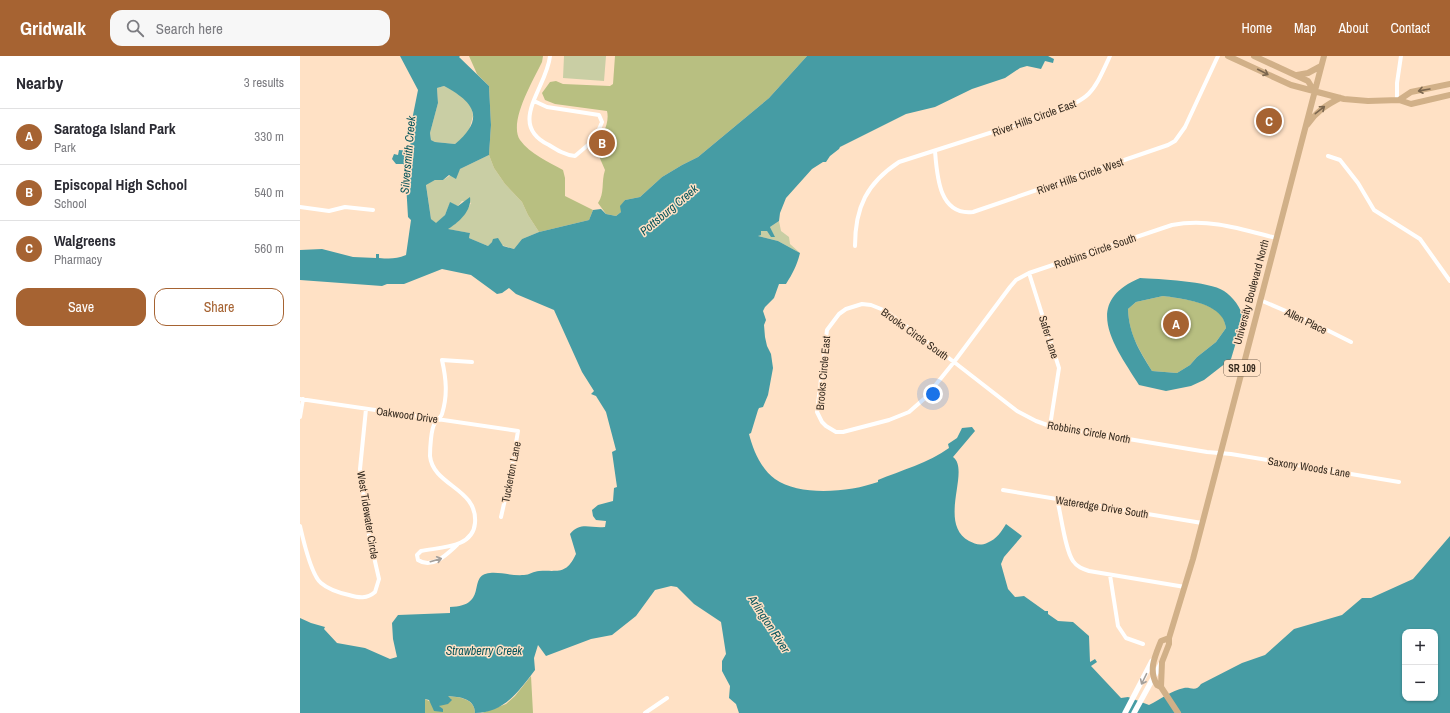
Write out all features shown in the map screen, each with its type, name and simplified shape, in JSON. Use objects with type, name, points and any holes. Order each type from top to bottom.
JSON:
[{"type":"main road","points":[[1228,56],[1292,85],[1356,101],[1398,100],[1411,104],[1450,95]]},
{"type":"main road","points":[[1254,56],[1308,81],[1314,91]]},
{"type":"main road","name":"SR 109","points":[[1314,91],[1324,56]]},
{"type":"main road","points":[[1296,75],[1308,73],[1321,66]]},
{"type":"main road","points":[[1398,100],[1411,92],[1450,84]]},
{"type":"main road","name":"University Boulevard North","points":[[1161,688],[1162,662],[1169,644],[1169,638],[1185,587],[1314,91]]},
{"type":"main road","points":[[1304,128],[1314,114],[1324,106],[1340,98]]},
{"type":"main road","name":"University Boulevard North","points":[[1153,679],[1152,661],[1161,641],[1169,638]]},
{"type":"main road","name":"SR 109","points":[[1125,713],[1152,661]]},
{"type":"main road","name":"SR 109","points":[[1134,713],[1162,662]]},
{"type":"main road","points":[[1153,679],[1178,713]]},
{"type":"street","points":[[534,101],[547,107],[600,115],[602,122],[595,139],[575,156],[569,155],[539,140],[530,128],[528,118],[534,101],[548,72],[550,56]]},
{"type":"street","name":"River Hills Circle East","points":[[855,246],[856,224],[864,198],[870,187],[889,169],[899,162],[1076,104],[1091,93],[1097,85],[1110,56]]},
{"type":"street","name":"River Hills Circle West","points":[[935,151],[938,180],[944,198],[952,208],[961,212],[973,212],[1159,150],[1175,141],[1185,127],[1218,56]]},
{"type":"street","points":[[1398,100],[1397,83],[1401,56]]},
{"type":"street","points":[[1328,156],[1340,160],[1358,184],[1374,210],[1420,239],[1450,281]]},
{"type":"street","points":[[300,207],[329,211],[345,207],[373,210]]},
{"type":"street","name":"Robbins Circle South","points":[[954,362],[1010,287],[1016,280],[1029,273],[1185,222],[1210,222],[1223,224],[1276,238]]},
{"type":"street","name":"Safer Lane","points":[[1029,273],[1059,368],[1050,426]]},
{"type":"street","name":"Allen Place","points":[[1260,300],[1309,321],[1351,342]]},
{"type":"street","name":"Brooks Circle South","points":[[853,306],[871,305],[886,311],[954,362]]},
{"type":"street","name":"Brooks Circle East","points":[[853,306],[839,314],[831,322],[825,338],[818,412],[822,422],[836,432],[850,431],[909,412],[925,398],[954,362]]},
{"type":"street","points":[[458,544],[441,559],[428,563],[422,563],[418,560],[417,555],[422,551],[466,542],[472,536],[475,511],[465,495],[441,476],[434,468],[430,457],[430,445],[434,423],[442,415],[447,387],[442,360],[472,362]]},
{"type":"street","name":"Robbins Circle North","points":[[954,362],[1017,411],[1036,421],[1050,426],[1220,454]]},
{"type":"street","points":[[300,417],[301,399]]},
{"type":"street","name":"Oakwood Drive","points":[[301,399],[515,430]]},
{"type":"street","name":"West Tidewater Circle","points":[[300,526],[316,578],[326,586],[347,595],[359,598],[371,595],[378,586],[379,579],[369,535],[360,469],[366,409]]},
{"type":"street","name":"Tuckerton Lane","points":[[502,517],[518,433],[515,430]]},
{"type":"street","name":"Saxony Woods Lane","points":[[1220,454],[1399,482]]},
{"type":"street","name":"Wateredge Drive South","points":[[1003,490],[1202,523]]},
{"type":"street","points":[[1057,499],[1069,553],[1074,563],[1084,570],[1185,587]]},
{"type":"street","points":[[1110,574],[1118,626],[1126,638],[1143,644]]},
{"type":"street","points":[[645,713],[651,711],[668,698]]},
{"type":"green space","points":[[469,56],[543,56],[542,62],[528,89],[520,112],[517,123],[517,132],[524,145],[540,157],[563,170],[565,178],[565,196],[593,210],[589,220],[539,232],[522,202],[505,184],[494,168],[489,155],[491,125],[489,86],[477,74]]},
{"type":"green space","points":[[564,56],[606,56],[604,81],[563,78]]},
{"type":"green space","points":[[615,56],[807,56],[769,98],[698,157],[662,177],[640,197],[625,200],[621,206],[621,212],[616,216],[606,214],[598,203],[602,191],[605,170],[595,147],[603,134],[606,125],[608,116],[607,111],[555,104],[545,100],[542,93],[550,82],[556,81],[563,84],[610,86],[613,84]]},
{"type":"green space","points":[[444,86],[462,95],[471,105],[473,116],[468,134],[455,144],[435,142],[431,140],[430,133],[438,103],[437,88]]},
{"type":"green space","points":[[489,155],[494,168],[505,184],[522,202],[539,232],[522,239],[514,249],[492,242],[488,246],[469,238],[470,233],[447,229],[461,218],[471,203],[462,201],[458,206],[450,203],[445,215],[436,224],[431,219],[426,184],[435,180],[443,180],[460,169]]},
{"type":"green space","points":[[779,221],[781,231],[789,237],[790,244],[800,253],[778,241],[758,236],[762,230],[767,231],[774,236],[770,227]]},
{"type":"green space","points":[[1163,296],[1178,298],[1211,307],[1222,316],[1226,328],[1216,342],[1197,357],[1190,365],[1177,373],[1152,371],[1136,342],[1130,327],[1128,309],[1136,302]]},
{"type":"green space","points":[[531,676],[533,713],[482,713],[506,704],[515,696]]},
{"type":"green space","points":[[447,696],[469,701],[474,708],[475,713],[425,713],[425,699],[439,706],[451,699]]},
{"type":"water","points":[[400,56],[460,56],[459,57],[489,86],[491,125],[489,155],[460,169],[456,179],[449,175],[443,180],[435,180],[426,185],[431,219],[436,223],[445,215],[450,202],[458,206],[470,197],[467,212],[460,220],[448,229],[470,233],[469,238],[488,246],[493,239],[498,238],[503,246],[514,249],[522,239],[539,232],[589,220],[593,210],[601,209],[606,214],[616,216],[621,212],[620,206],[625,200],[640,197],[662,177],[698,157],[769,98],[807,56],[1048,56],[1054,59],[1053,63],[1045,61],[1041,69],[1027,66],[1020,68],[1005,78],[972,89],[935,107],[906,114],[840,147],[826,162],[823,162],[812,169],[786,198],[780,213],[779,221],[770,227],[775,237],[771,237],[767,231],[761,231],[761,235],[758,236],[778,241],[800,253],[798,261],[786,284],[779,284],[774,298],[763,311],[766,320],[764,325],[765,337],[771,354],[773,368],[768,395],[763,407],[759,408],[758,410],[751,433],[749,434],[755,453],[762,465],[770,475],[785,485],[825,491],[854,488],[878,482],[878,480],[933,458],[949,448],[948,444],[957,438],[962,428],[972,427],[975,431],[953,457],[958,464],[959,473],[955,510],[956,522],[960,533],[975,544],[982,544],[987,543],[996,537],[1006,524],[1022,536],[1004,557],[1001,564],[1008,589],[1015,597],[1024,596],[1045,611],[1048,611],[1048,614],[1058,621],[1073,622],[1089,636],[1090,662],[1095,659],[1097,662],[1091,666],[1121,698],[1128,697],[1149,705],[1179,689],[1197,688],[1201,684],[1242,663],[1265,655],[1294,629],[1342,615],[1362,598],[1371,598],[1413,579],[1450,536],[1450,713],[739,713],[736,704],[729,698],[730,686],[722,671],[722,661],[726,654],[721,622],[694,604],[677,587],[671,586],[655,590],[636,616],[612,635],[591,639],[546,656],[538,645],[534,658],[535,670],[517,693],[503,705],[494,709],[475,713],[472,704],[466,699],[448,696],[452,700],[448,704],[439,706],[443,709],[443,712],[434,711],[429,700],[425,699],[425,713],[300,713],[300,618],[325,627],[324,629],[337,643],[365,648],[390,659],[397,657],[393,639],[392,623],[398,615],[450,613],[450,607],[470,602],[474,596],[479,579],[483,575],[490,573],[524,575],[537,571],[557,571],[565,568],[569,565],[576,554],[570,534],[578,528],[586,526],[605,527],[606,521],[596,520],[593,516],[592,510],[598,505],[613,501],[614,488],[617,487],[612,452],[616,450],[606,412],[596,396],[591,394],[594,391],[582,372],[554,310],[516,294],[509,288],[502,293],[497,294],[471,275],[442,269],[404,284],[387,284],[382,286],[300,280],[300,250],[322,249],[353,257],[376,258],[376,254],[379,254],[379,258],[390,259],[406,255],[411,220],[408,217],[405,166],[403,164],[396,164],[392,159],[394,154],[398,155],[399,150],[410,151],[411,125],[418,90]],"holes":[[[444,86],[463,98],[469,105],[473,118],[471,126],[465,135],[455,144],[435,142],[431,140],[430,133],[438,103],[437,88]]]},
{"type":"water","points":[[1140,278],[1196,283],[1224,291],[1236,303],[1241,311],[1243,319],[1231,359],[1204,380],[1191,386],[1166,391],[1139,385],[1121,356],[1108,327],[1107,313],[1111,300],[1122,288]],"holes":[[[1163,296],[1186,300],[1210,307],[1222,317],[1226,328],[1216,342],[1197,357],[1190,365],[1177,373],[1152,371],[1136,342],[1130,326],[1128,309],[1136,302]]]},
{"type":"place","name":"Walgreens","points":[[1269,121]]},
{"type":"place","name":"Episcopal High School","points":[[602,143]]},
{"type":"place","name":"Saratoga Island Park","points":[[1176,324]]},
{"type":"water label","name":"Silversmith Creek","points":[[408,155]]},
{"type":"water label","name":"Pottsburg Creek","points":[[669,210]]},
{"type":"water label","name":"Arlington River","points":[[769,624]]},
{"type":"water label","name":"Strawberry Creek","points":[[484,651]]}]
